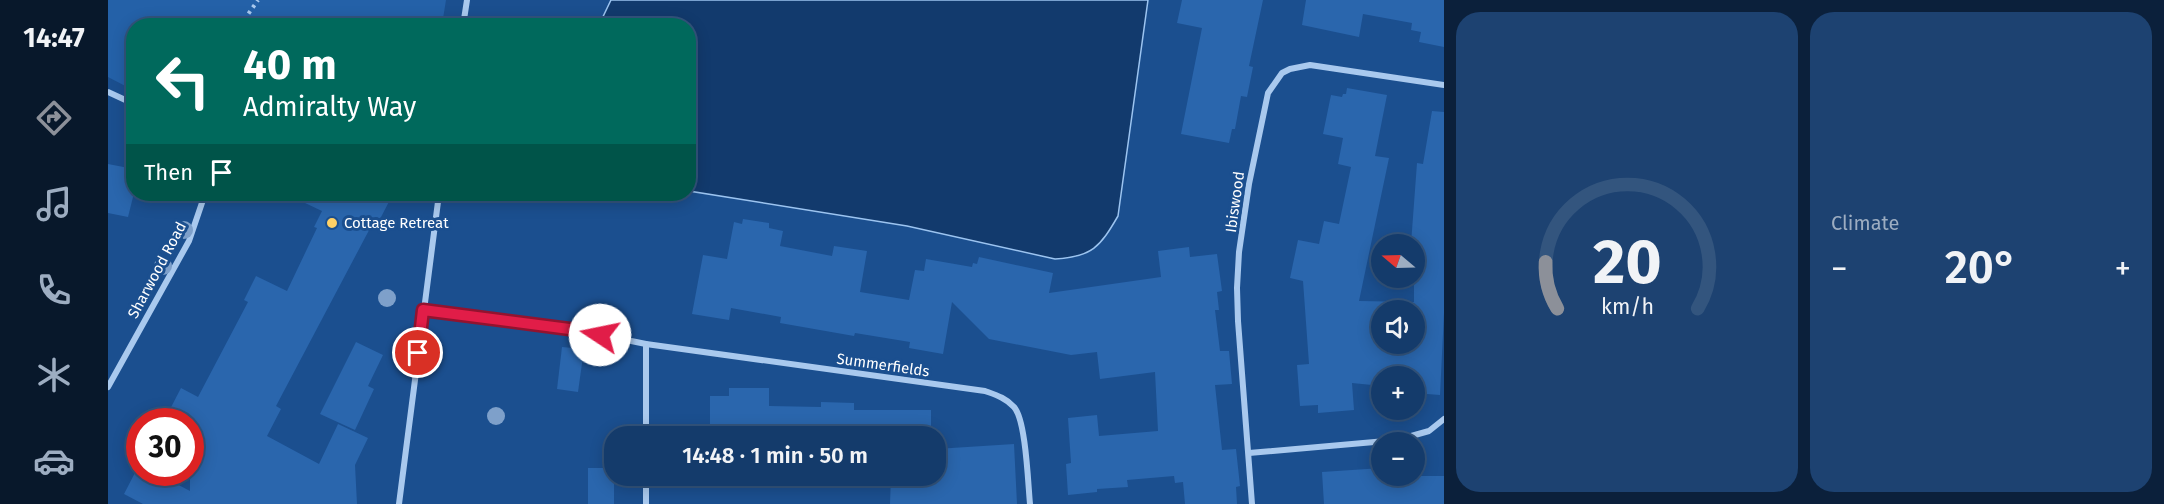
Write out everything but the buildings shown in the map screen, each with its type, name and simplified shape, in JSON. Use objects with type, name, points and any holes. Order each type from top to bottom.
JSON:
[{"type":"street","points":[[464,18],[467,0]]},
{"type":"street","name":"Ibiswood","points":[[1252,504],[1237,288],[1249,184],[1268,93],[1282,73],[1310,65],[1444,85]]},
{"type":"street","points":[[108,92],[126,100]]},
{"type":"street","name":"Sharwood Road","points":[[108,387],[189,241],[203,201]]},
{"type":"street","points":[[399,504],[438,201]]},
{"type":"street","name":"Summerfields","points":[[423,310],[577,330],[646,344],[985,391],[1003,398],[1016,408],[1022,426],[1030,504]]},
{"type":"street","points":[[646,344],[646,426]]},
{"type":"street","points":[[1249,453],[1397,440],[1429,431],[1444,419]]},
{"type":"street","points":[[646,486],[646,504]]},
{"type":"path","points":[[246,18],[258,0]]},
{"type":"shaded area","points":[[108,0],[446,0],[443,18],[126,18],[126,86],[108,77]]},
{"type":"shaded area","points":[[611,0],[1148,0],[1118,216],[1106,236],[1094,248],[1078,256],[1055,259],[907,226],[696,192],[696,18],[602,18]]},
{"type":"place","name":"Cottage Retreat","points":[[332,223]]},
{"type":"route","points":[[418,353],[423,310],[600,335]]}]
